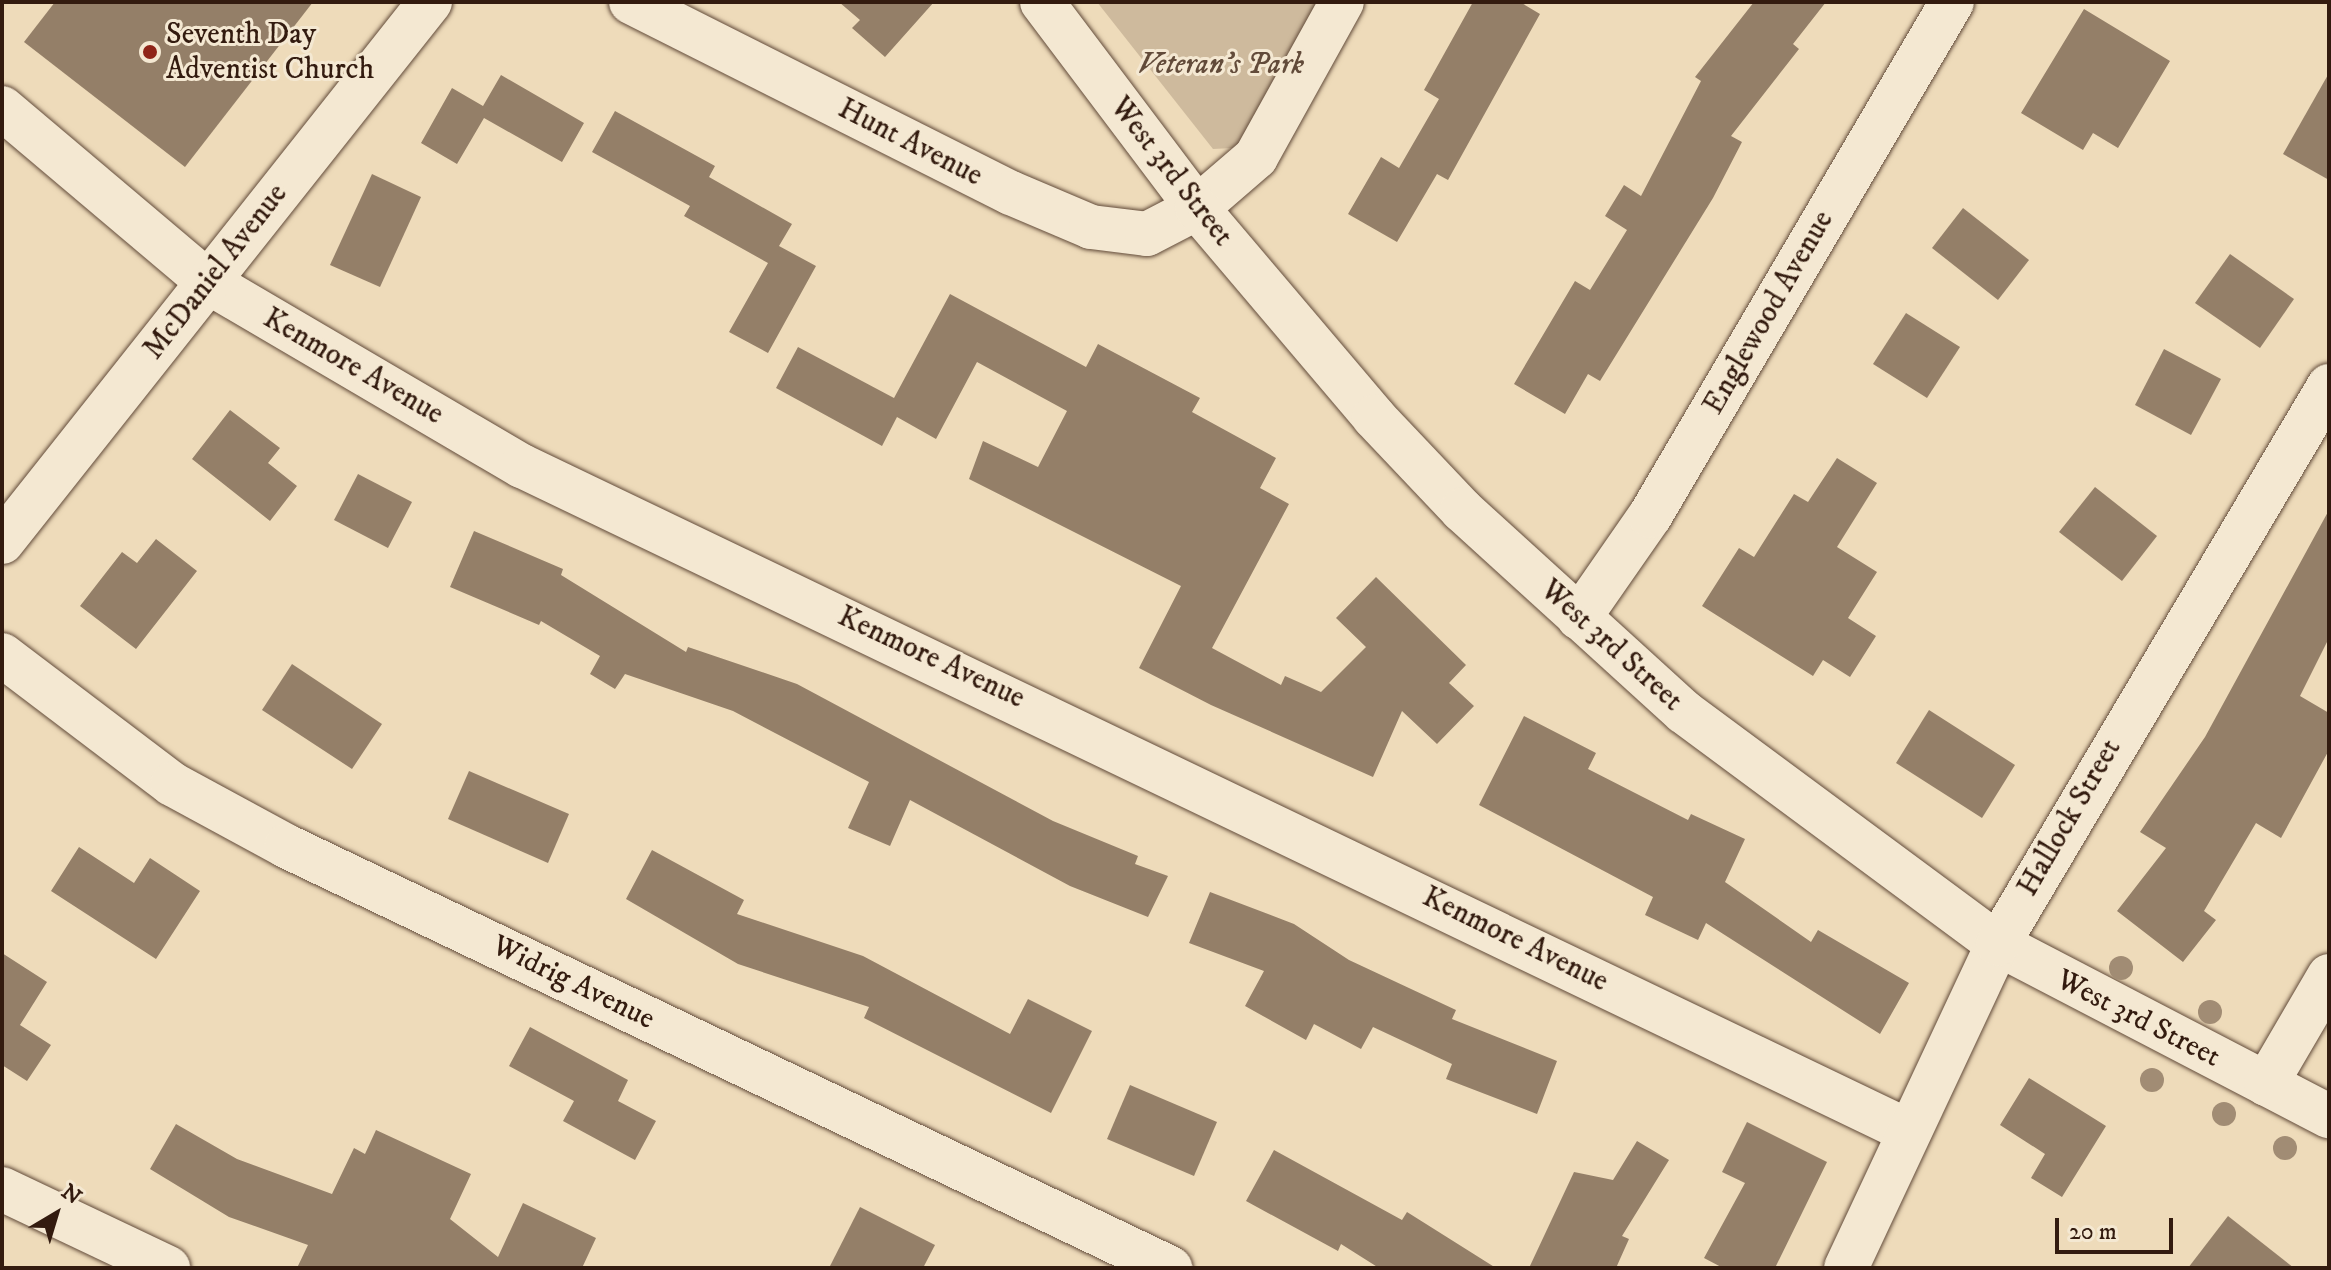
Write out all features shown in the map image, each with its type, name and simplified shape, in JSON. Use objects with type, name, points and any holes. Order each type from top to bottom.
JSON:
[{"type":"street","name":"McDaniel Avenue","points":[[2,542],[430,2]]},
{"type":"street","name":"Hunt Avenue","points":[[631,2],[1091,227],[1147,234],[1197,208],[1256,157],[1342,2]]},
{"type":"street","name":"West 3rd Street","points":[[1042,2],[1197,208],[1374,417],[1579,618],[1684,712],[1998,944],[2329,1116]]},
{"type":"street","name":"Englewood Avenue","points":[[1579,618],[1650,516],[1952,2]]},
{"type":"street","name":"Kenmore Avenue","points":[[2,108],[208,282],[522,466],[1908,1131]]},
{"type":"street","name":"Hallock Street","points":[[1846,1268],[1998,944],[2329,386]]},
{"type":"street","name":"Widrig Avenue","points":[[2,655],[172,784],[286,846],[1170,1268]]},
{"type":"street","points":[[2266,1084],[2329,976]]},
{"type":"street","points":[[2,1189],[168,1268]]},
{"type":"green space","name":"Veteran's Park","points":[[1097,2],[1323,2],[1251,137],[1233,148],[1213,149]]},
{"type":"building","points":[[55,2],[313,2],[185,167],[24,42]]},
{"type":"building","points":[[839,2],[934,2],[885,57],[852,28],[860,20]]},
{"type":"building","points":[[1473,2],[1520,2],[1540,14],[1448,180],[1437,174],[1397,242],[1348,214],[1381,157],[1399,168],[1439,99],[1424,90]]},
{"type":"building","points":[[1754,2],[1826,2],[1793,44],[1799,49],[1731,136],[1742,142],[1713,198],[1600,381],[1588,374],[1565,414],[1514,384],[1575,281],[1590,290],[1627,230],[1605,216],[1624,185],[1641,196],[1701,81],[1695,77]]},
{"type":"building","points":[[2084,9],[2170,61],[2118,148],[2093,133],[2083,150],[2021,113]]},
{"type":"building","points":[[2329,73],[2329,180],[2283,154]]},
{"type":"building","points":[[501,75],[584,123],[562,162],[484,118],[457,164],[421,143],[452,88],[483,106]]},
{"type":"building","points":[[615,111],[715,166],[709,177],[792,224],[779,246],[816,266],[768,353],[729,332],[768,263],[684,216],[690,206],[592,152]]},
{"type":"building","points":[[372,174],[421,197],[380,287],[330,265]]},
{"type":"building","points":[[1963,208],[2029,260],[1998,300],[1932,248]]},
{"type":"building","points":[[2230,254],[2294,299],[2260,348],[2195,303]]},
{"type":"building","points":[[950,294],[1086,367],[1098,344],[1200,398],[1192,412],[1276,458],[1260,488],[1289,504],[1212,648],[1281,685],[1285,676],[1321,692],[1366,647],[1336,618],[1376,577],[1466,665],[1449,683],[1474,706],[1437,744],[1402,711],[1373,777],[1211,705],[1139,668],[1181,586],[969,479],[983,441],[1038,467],[1067,411],[977,362],[936,439],[897,417],[882,446],[776,388],[798,347],[894,398]]},
{"type":"building","points":[[1906,313],[1960,347],[1927,398],[1873,364]]},
{"type":"building","points":[[2164,349],[2221,379],[2191,435],[2135,405]]},
{"type":"building","points":[[230,410],[280,448],[268,463],[297,486],[270,521],[192,459]]},
{"type":"building","points":[[1837,458],[1877,483],[1837,547],[1877,572],[1848,618],[1876,636],[1850,677],[1823,660],[1813,676],[1702,606],[1739,548],[1754,557],[1794,494],[1808,502]]},
{"type":"building","points":[[358,474],[412,502],[388,548],[334,520]]},
{"type":"building","points":[[2095,487],[2157,536],[2122,581],[2059,532]]},
{"type":"building","points":[[2329,510],[2329,638],[2300,696],[2329,713],[2329,750],[2281,838],[2256,823],[2204,911],[2216,920],[2183,962],[2117,911],[2166,848],[2140,832],[2205,737]]},
{"type":"building","points":[[474,531],[563,569],[561,575],[686,652],[688,647],[797,684],[1053,821],[1138,856],[1135,864],[1168,876],[1148,917],[1070,886],[910,800],[890,846],[848,828],[869,782],[733,711],[625,674],[615,689],[590,674],[600,656],[541,621],[539,625],[450,587]]},
{"type":"building","points":[[156,539],[197,571],[136,649],[80,606],[122,552],[137,563]]},
{"type":"building","points":[[292,664],[382,724],[352,769],[262,710]]},
{"type":"building","points":[[1929,710],[2015,765],[1982,818],[1896,763]]},
{"type":"building","points":[[1524,716],[1596,753],[1588,769],[1688,820],[1691,814],[1745,839],[1725,882],[1811,942],[1818,930],[1909,983],[1880,1034],[1706,923],[1698,940],[1645,915],[1653,897],[1479,805]]},
{"type":"building","points":[[469,771],[569,814],[548,863],[448,819]]},
{"type":"building","points":[[79,847],[134,883],[150,858],[200,891],[156,959],[51,891]]},
{"type":"building","points":[[652,850],[744,900],[737,914],[863,956],[1010,1034],[1028,999],[1092,1031],[1051,1113],[864,1018],[869,1007],[738,964],[626,899]]},
{"type":"building","points":[[1210,892],[1294,924],[1349,960],[1456,1010],[1452,1019],[1557,1061],[1537,1114],[1446,1079],[1452,1064],[1373,1027],[1361,1049],[1314,1024],[1306,1040],[1245,1006],[1264,971],[1189,943]]},
{"type":"building","points":[[2,953],[47,982],[20,1025],[51,1045],[27,1081],[2,1065]]},
{"type":"building","points":[[530,1027],[628,1080],[618,1101],[656,1121],[635,1160],[563,1121],[574,1101],[509,1066]]},
{"type":"building","points":[[2029,1078],[2106,1126],[2062,1197],[2031,1178],[2045,1154],[2000,1125]]},
{"type":"building","points":[[1130,1085],[1217,1122],[1194,1176],[1107,1139]]},
{"type":"building","points":[[1747,1122],[1827,1162],[1775,1268],[1723,1268],[1704,1258],[1745,1183],[1722,1172]]},
{"type":"building","points":[[176,1124],[237,1159],[332,1194],[354,1148],[365,1154],[376,1130],[471,1174],[450,1219],[498,1257],[523,1203],[596,1238],[582,1268],[297,1268],[308,1245],[229,1217],[150,1169]]},
{"type":"building","points":[[1637,1141],[1669,1160],[1622,1236],[1629,1239],[1616,1268],[1529,1268],[1574,1172],[1613,1180]]},
{"type":"building","points":[[1274,1150],[1402,1220],[1407,1212],[1496,1268],[1379,1268],[1341,1244],[1338,1251],[1246,1201]]},
{"type":"building","points":[[860,1207],[935,1245],[923,1268],[829,1268]]},
{"type":"building","points":[[2228,1216],[2294,1268],[2188,1268]]},
{"type":"place","name":"Seventh Day Adventist Church","points":[[150,52]]}]
